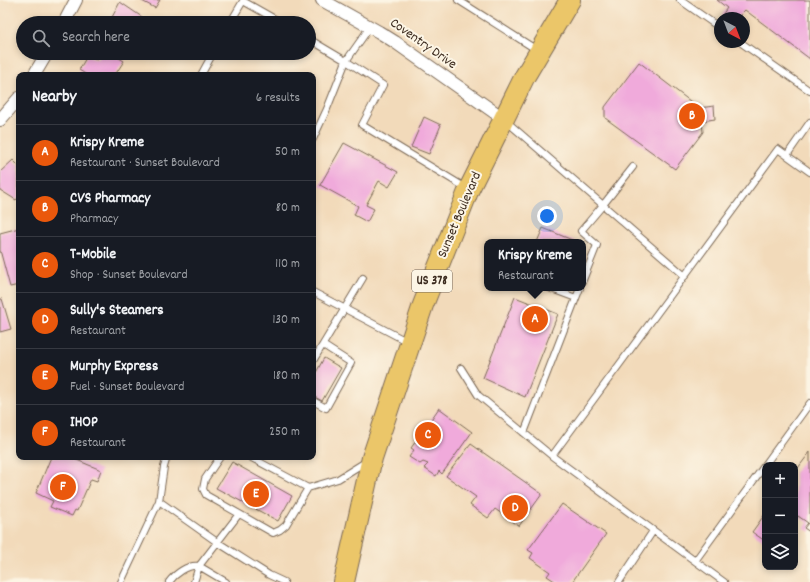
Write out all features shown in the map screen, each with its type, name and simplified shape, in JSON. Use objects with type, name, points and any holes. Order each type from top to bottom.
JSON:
[{"type":"main road","name":"Sunset Boulevard","points":[[344,582],[372,458],[423,305],[469,189],[525,76],[570,0]]},
{"type":"street","points":[[68,16],[76,0]]},
{"type":"street","name":"Coventry Drive","points":[[322,0],[395,42],[504,119]]},
{"type":"street","points":[[36,72],[43,60]]},
{"type":"street","points":[[0,120],[16,101]]},
{"type":"lane","points":[[234,16],[243,0],[270,16]]},
{"type":"lane","points":[[458,0],[539,52]]},
{"type":"lane","points":[[680,0],[714,24]]},
{"type":"lane","points":[[316,133],[346,61],[370,27]]},
{"type":"lane","points":[[316,43],[383,85],[362,125],[469,189]]},
{"type":"lane","points":[[749,48],[810,91]]},
{"type":"lane","points":[[203,72],[209,60]]},
{"type":"lane","points":[[504,119],[684,276]]},
{"type":"lane","points":[[787,155],[810,122]]},
{"type":"lane","points":[[552,456],[778,149],[810,172]]},
{"type":"lane","points":[[586,272],[596,245],[581,231],[633,167]]},
{"type":"lane","points":[[316,356],[363,278]]},
{"type":"lane","points":[[557,291],[576,298]]},
{"type":"lane","points":[[524,433],[579,291]]},
{"type":"lane","points":[[316,294],[410,343]]},
{"type":"lane","points":[[316,403],[326,408],[351,363],[323,345]]},
{"type":"lane","points":[[461,368],[478,395],[552,456],[724,582]]},
{"type":"lane","points":[[695,561],[810,403]]},
{"type":"lane","points":[[218,460],[206,479],[203,489],[206,495],[273,533],[286,525],[308,488],[338,479],[372,458]]},
{"type":"lane","points":[[121,582],[158,502],[166,460]]},
{"type":"lane","points":[[256,460],[308,488]]},
{"type":"lane","points":[[158,502],[217,542],[269,575],[284,582]]},
{"type":"lane","points":[[196,582],[199,566],[239,514]]},
{"type":"lane","points":[[619,582],[653,531]]},
{"type":"lane","points":[[169,582],[178,572],[194,565],[199,566],[226,582]]},
{"type":"building","points":[[140,0],[160,0],[155,8]]},
{"type":"building","points":[[717,0],[810,0],[810,59],[750,14],[750,12],[745,10],[743,12],[724,12],[727,8]]},
{"type":"building","points":[[120,2],[141,16],[113,16]]},
{"type":"building","points":[[85,60],[124,61],[117,72],[82,72],[79,70]]},
{"type":"building","points":[[639,62],[699,108],[714,106],[715,119],[702,121],[703,132],[675,169],[605,118],[605,107]]},
{"type":"building","points":[[424,117],[441,125],[429,154],[411,147]]},
{"type":"building","points":[[344,143],[398,172],[389,187],[379,181],[366,205],[374,209],[367,222],[354,215],[358,206],[320,185]]},
{"type":"building","points":[[13,160],[16,163],[16,200],[0,190],[0,172]]},
{"type":"building","points":[[543,228],[570,239],[538,239]]},
{"type":"building","points":[[16,229],[16,286],[10,287],[0,250],[0,233]]},
{"type":"building","points":[[515,297],[558,314],[525,397],[483,378]]},
{"type":"building","points":[[0,299],[2,299],[11,329],[0,332]]},
{"type":"building","points":[[324,358],[341,368],[322,401],[316,398],[316,373]]},
{"type":"building","points":[[439,408],[472,432],[442,474],[439,471],[436,476],[424,468],[428,464],[423,462],[420,464],[409,457],[414,450],[411,448]]},
{"type":"building","points":[[471,444],[542,494],[519,526],[495,509],[488,518],[470,505],[476,497],[446,476]]},
{"type":"building","points":[[810,452],[810,532],[804,528],[808,523],[798,516],[798,468]]},
{"type":"building","points":[[50,460],[77,460],[101,470],[97,481],[91,479],[77,511],[75,510],[72,516],[50,507],[53,501],[36,493]]},
{"type":"building","points":[[232,462],[292,496],[278,521],[216,488]]},
{"type":"building","points":[[562,504],[606,534],[572,582],[556,582],[547,576],[550,572],[530,558],[533,553],[528,550]]},
{"type":"building","points":[[762,518],[762,539],[752,532]]},
{"type":"place","name":"CVS Pharmacy","points":[[692,116]]},
{"type":"place","name":"Krispy Kreme","points":[[535,319]]},
{"type":"place","name":"T-Mobile","points":[[428,435]]},
{"type":"place","name":"IHOP","points":[[63,487]]},
{"type":"place","name":"Murphy Express","points":[[256,494]]},
{"type":"place","name":"Sully's Steamers","points":[[515,508]]}]
